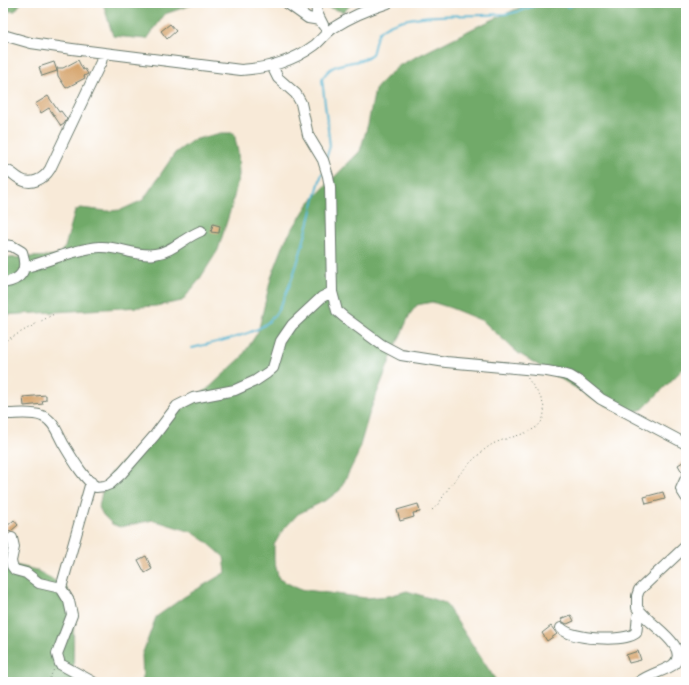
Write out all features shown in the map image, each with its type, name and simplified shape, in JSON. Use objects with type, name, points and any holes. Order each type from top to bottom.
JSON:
[{"type":"street","points":[[287,3],[308,18],[320,20]]},
{"type":"street","points":[[316,3],[317,13],[320,20],[329,31]]},
{"type":"street","points":[[3,35],[31,43],[103,54],[240,70],[256,69],[272,66],[295,58],[318,42],[329,31],[360,12],[388,3]]},
{"type":"street","points":[[3,170],[10,171],[26,181],[37,180],[46,175],[101,62],[103,54]]},
{"type":"street","points":[[272,66],[278,78],[299,98],[303,108],[308,135],[323,160],[328,176],[332,292],[337,311],[382,345],[401,355],[446,362],[547,371],[570,376],[601,399],[686,444]]},
{"type":"street","points":[[24,267],[84,250],[101,247],[142,254],[161,253],[201,231]]},
{"type":"street","points":[[3,245],[12,246],[22,252],[24,267],[19,278],[14,281],[3,283]]},
{"type":"street","points":[[3,412],[8,414],[38,414],[44,416],[54,426],[75,461],[91,482],[96,487],[105,486],[110,484],[148,444],[177,406],[193,398],[235,390],[261,378],[273,368],[281,341],[292,325],[322,297],[332,292]]},
{"type":"street","points":[[686,478],[681,489],[686,497]]},
{"type":"street","points":[[61,588],[91,482]]},
{"type":"street","points":[[12,538],[14,547],[11,561],[15,570],[26,573],[39,583],[61,588],[69,601],[72,615],[58,651],[58,660],[60,664],[93,682]]},
{"type":"street","points":[[639,682],[672,666],[676,662],[679,649],[673,641],[637,608],[637,596],[639,590],[686,546]]},
{"type":"street","points":[[561,628],[564,632],[577,636],[593,638],[626,637],[636,633],[638,624],[637,616],[640,610]]},
{"type":"path","points":[[3,342],[54,314]]},
{"type":"path","points":[[432,510],[441,502],[449,488],[482,452],[491,445],[530,431],[540,425],[545,412],[542,400],[521,369]]},
{"type":"path","points":[[48,682],[54,670],[55,661],[58,660]]},
{"type":"green space","points":[[3,3],[21,3],[15,11],[3,11]]},
{"type":"green space","points":[[103,3],[197,3],[165,14],[147,39],[113,36]]},
{"type":"green space","points":[[323,3],[352,3],[344,12],[323,6]]},
{"type":"green space","points":[[530,3],[686,3],[686,366],[643,409],[627,414],[599,402],[518,353],[483,321],[432,302],[417,305],[410,314],[394,350],[370,411],[357,456],[340,490],[328,499],[298,514],[282,531],[274,545],[274,560],[279,579],[299,589],[366,598],[389,596],[407,591],[445,603],[497,682],[143,682],[142,655],[156,617],[184,597],[226,572],[224,557],[207,542],[192,532],[153,520],[120,527],[112,524],[103,515],[99,507],[102,492],[111,473],[150,435],[211,386],[241,358],[258,332],[271,278],[286,239],[309,203],[360,151],[368,124],[375,90],[385,78],[400,65],[476,27]]},
{"type":"green space","points":[[221,133],[234,133],[238,152],[239,175],[232,205],[218,250],[199,280],[182,301],[156,306],[3,315],[3,258],[56,256],[65,247],[75,211],[80,208],[107,211],[121,210],[143,200],[175,153],[193,140]]},
{"type":"green space","points":[[15,565],[36,570],[66,587],[74,603],[73,682],[3,682],[3,569]]},
{"type":"building","points":[[170,24],[176,31],[167,39],[161,31]]},
{"type":"building","points":[[78,60],[83,70],[85,69],[88,74],[84,76],[85,78],[66,88],[58,76],[57,68],[63,68]]},
{"type":"building","points":[[54,62],[57,71],[42,76],[39,67]]},
{"type":"building","points":[[48,96],[59,112],[61,111],[67,119],[61,126],[49,108],[41,113],[35,104]]},
{"type":"building","points":[[213,224],[220,226],[219,233],[211,232]]},
{"type":"building","points":[[46,395],[46,400],[42,401],[43,404],[24,406],[23,397]]},
{"type":"building","points":[[686,460],[686,469],[682,472],[678,465]]},
{"type":"building","points":[[663,492],[665,499],[646,504],[644,497]]},
{"type":"building","points":[[418,504],[420,512],[413,513],[414,517],[400,521],[397,510]]},
{"type":"building","points":[[14,520],[18,525],[10,532],[6,527]]},
{"type":"building","points":[[146,556],[152,569],[145,573],[138,560]]},
{"type":"building","points":[[571,615],[574,621],[567,624],[561,619]]},
{"type":"building","points":[[551,626],[557,634],[547,641],[542,633]]},
{"type":"building","points":[[638,651],[641,660],[629,663],[626,655]]},
{"type":"waterway","points":[[326,159],[330,146],[322,79],[335,67],[362,60],[372,54],[380,31],[392,24],[407,19],[443,16],[497,15],[520,11],[544,3]]},
{"type":"waterway","points":[[557,3],[569,7],[575,3]]},
{"type":"waterway","points":[[192,348],[243,335],[261,327],[275,315],[283,300],[295,270],[322,173]]}]
